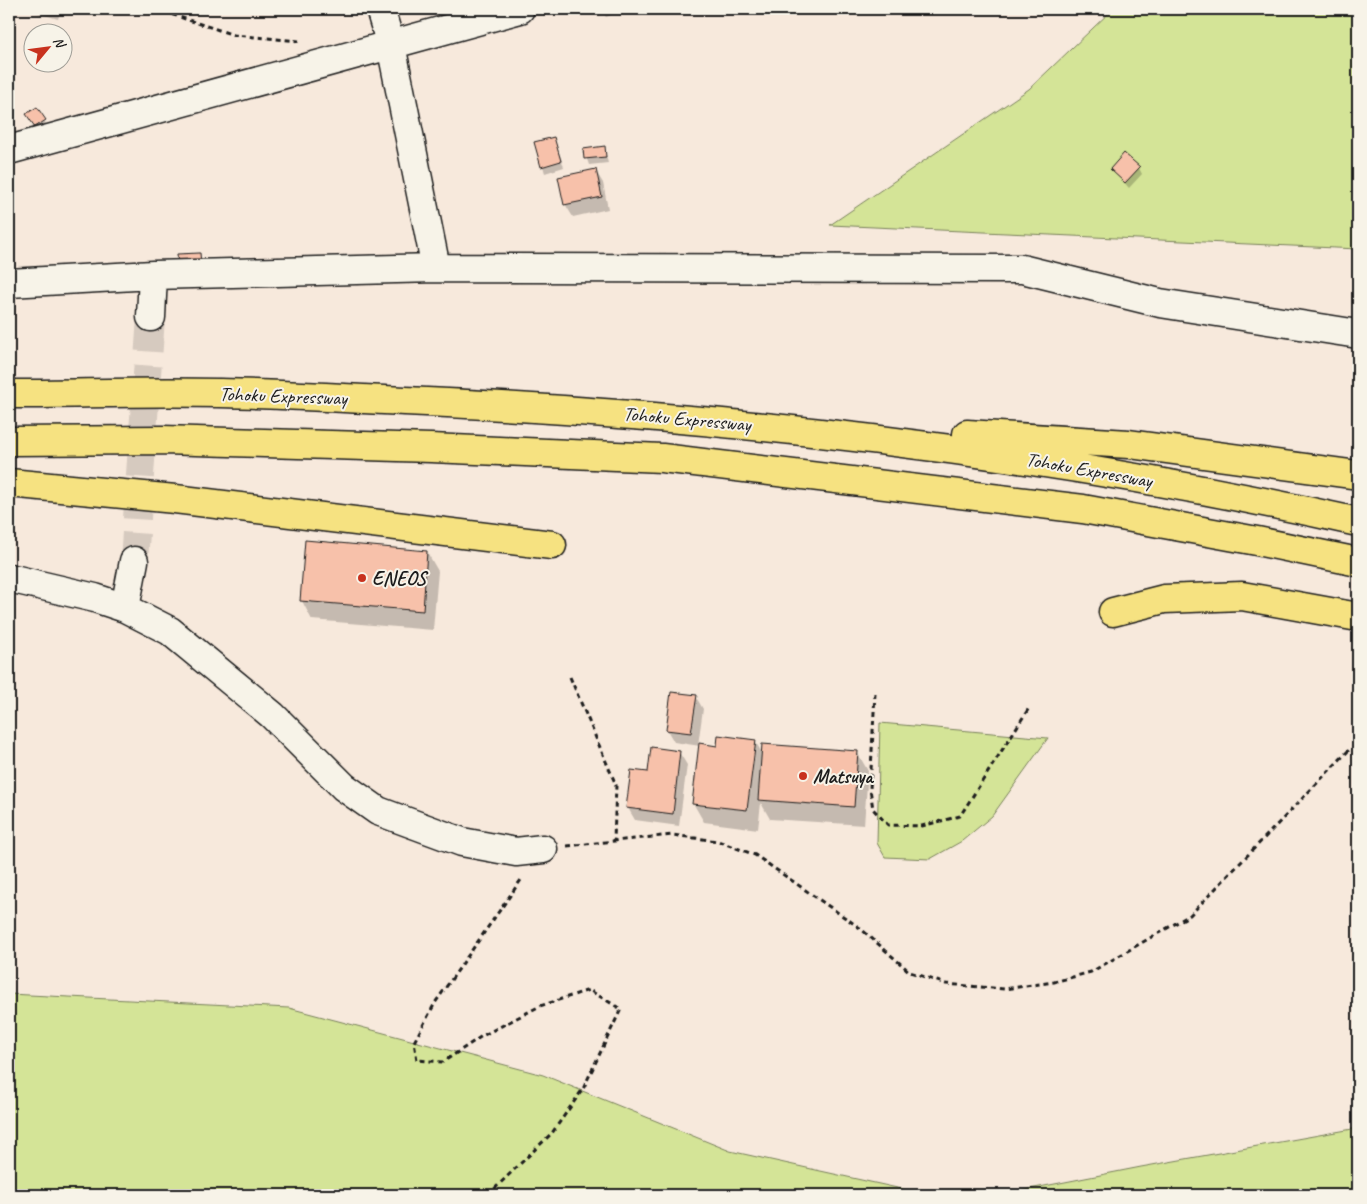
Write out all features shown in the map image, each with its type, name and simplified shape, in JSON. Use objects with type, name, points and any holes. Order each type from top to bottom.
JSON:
[{"type":"highway","name":"Tohoku Expressway","points":[[9,394],[221,393],[485,404],[662,415],[925,444],[1060,464],[1253,499],[1358,522]]},
{"type":"highway","points":[[662,415],[1129,444],[1358,475]]},
{"type":"highway","name":"Tohoku Expressway","points":[[9,441],[173,440],[662,458],[1083,509],[1257,541],[1358,562]]},
{"type":"highway","points":[[9,484],[175,499],[552,546]]},
{"type":"highway","points":[[1113,612],[1164,599],[1242,596],[1358,617]]},
{"type":"street","points":[[380,9],[391,45],[436,268]]},
{"type":"street","points":[[9,150],[520,9]]},
{"type":"street","points":[[9,283],[153,275],[436,268],[1022,269],[1160,303],[1358,334]]},
{"type":"street","points":[[151,317],[153,275]]},
{"type":"street","points":[[125,608],[134,561]]},
{"type":"street","points":[[9,578],[95,598],[125,608],[170,631],[272,715],[344,787],[378,811],[462,842],[516,852],[543,849]]},
{"type":"path","points":[[154,9],[234,35],[302,42]]},
{"type":"path","points":[[570,677],[616,785],[614,841]]},
{"type":"path","points":[[875,693],[870,789],[873,809],[888,825],[922,826],[960,816],[1029,708]]},
{"type":"path","points":[[488,1195],[552,1133],[583,1089],[622,1009],[589,990],[540,1006],[482,1036],[443,1062],[417,1060],[414,1042],[435,1003],[543,849],[672,835],[718,841],[755,855],[860,928],[910,972],[946,984],[1004,989],[1046,983],[1091,972],[1190,915],[1350,749],[1358,746]]},
{"type":"green space","points":[[1113,9],[1358,9],[1358,249],[830,225],[1029,89]]},
{"type":"green space","points":[[880,723],[1048,738],[992,816],[962,841],[930,859],[885,857],[877,843]]},
{"type":"green space","points":[[9,994],[289,1008],[543,1075],[730,1151],[929,1195],[9,1195]]},
{"type":"green space","points":[[1358,1128],[1358,1195],[999,1195],[1141,1167]]},
{"type":"building","points":[[37,107],[46,120],[35,127],[26,114]]},
{"type":"building","points":[[554,137],[561,161],[541,167],[534,142]]},
{"type":"building","points":[[605,146],[606,157],[584,159],[583,149]]},
{"type":"building","points":[[1124,153],[1140,167],[1125,183],[1110,169]]},
{"type":"building","points":[[596,169],[602,197],[564,205],[558,177]]},
{"type":"building","points":[[200,253],[201,265],[178,267],[177,254]]},
{"type":"building","points":[[305,540],[427,551],[423,611],[300,601]]},
{"type":"building","points":[[671,692],[697,695],[691,733],[666,730]]},
{"type":"building","points":[[718,735],[756,740],[747,810],[692,804],[699,743],[717,746]]},
{"type":"building","points":[[762,744],[858,751],[854,807],[758,800]]},
{"type":"building","points":[[651,747],[680,751],[673,814],[626,808],[631,770],[648,772]]},
{"type":"tunnel","points":[[134,561],[151,317]]},
{"type":"place","name":"ENEOS","points":[[362,578]]},
{"type":"place","name":"Matsuya","points":[[803,776]]}]
